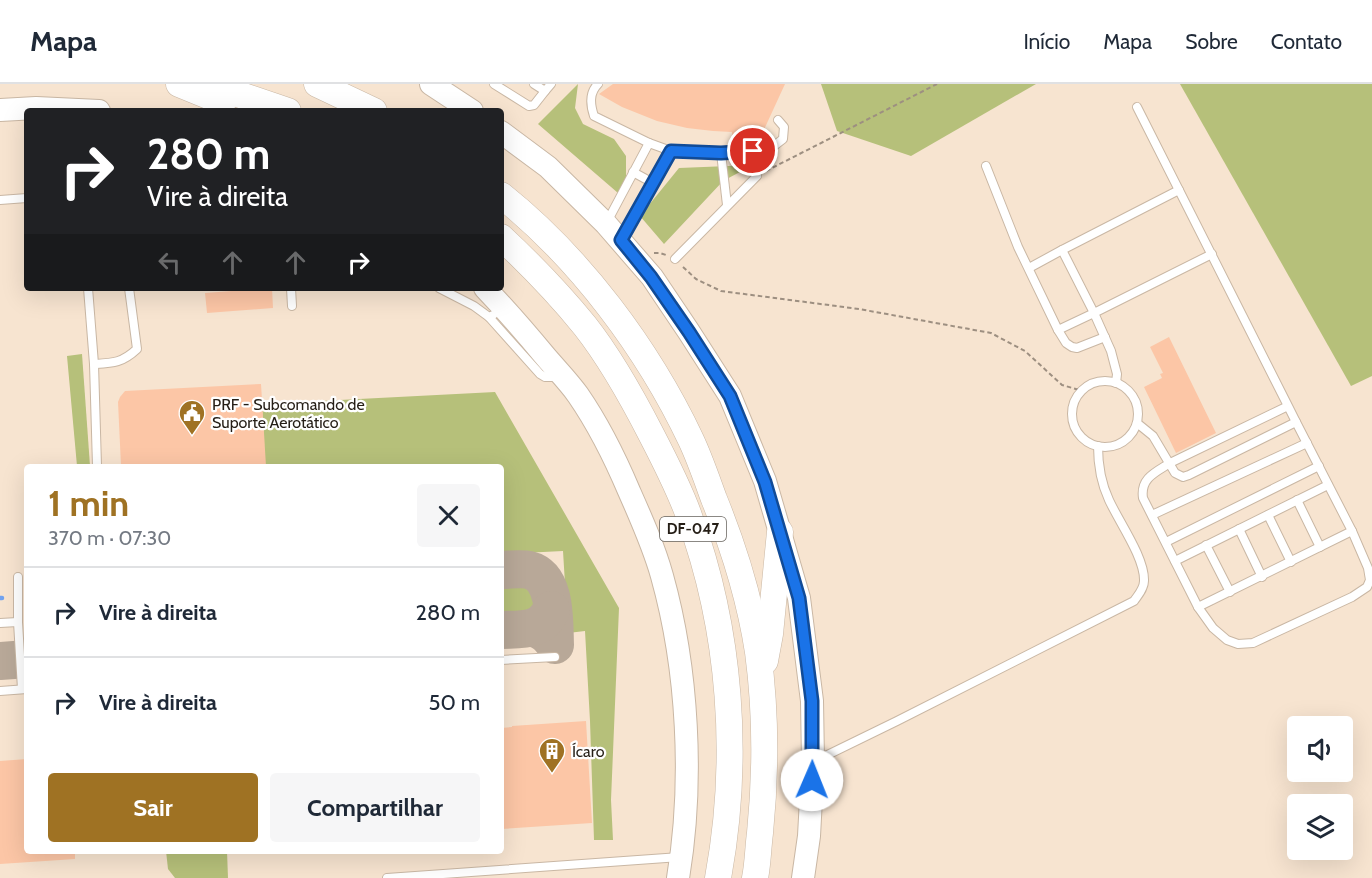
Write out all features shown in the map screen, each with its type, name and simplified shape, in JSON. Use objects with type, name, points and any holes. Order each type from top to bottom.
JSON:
[{"type":"main road","points":[[179,84],[238,108]]},
{"type":"main road","points":[[208,84],[279,108]]},
{"type":"main road","points":[[317,84],[368,108]]},
{"type":"main road","name":"DF-047","points":[[504,197],[525,214],[570,260],[621,322],[667,394],[692,442],[726,528],[746,596],[761,685],[765,750],[763,806],[755,878]]},
{"type":"main road","name":"DF-047","points":[[504,240],[544,278],[585,327],[612,365],[663,457],[689,516],[707,573],[719,628],[727,689],[730,740],[728,800],[718,878]]},
{"type":"main road","points":[[761,685],[770,634],[780,532]]},
{"type":"street","points":[[431,84],[467,108]]},
{"type":"street","points":[[0,110],[24,109]]},
{"type":"street","points":[[504,134],[548,167],[619,239],[651,277],[730,396],[765,482],[799,598],[812,701],[813,762],[809,836],[803,878]]},
{"type":"street","points":[[486,291],[497,313],[563,377],[577,394],[617,464],[662,574],[675,633],[684,701],[687,761],[680,867]]},
{"type":"lane","points":[[495,84],[530,106],[534,105],[548,88],[534,84]]},
{"type":"lane","points":[[598,84],[592,90],[590,104],[594,116],[649,143],[671,151],[721,153],[770,149],[783,139],[784,128],[778,120]]},
{"type":"lane","points":[[1137,107],[1352,531],[1368,568],[1371,581],[1367,587],[1352,597],[1253,643],[1238,644],[1227,640],[1213,628],[1198,607],[1143,498],[1143,486],[1152,474],[1170,463],[1288,406]]},
{"type":"lane","points":[[619,239],[633,172],[649,143]]},
{"type":"lane","points":[[619,239],[671,151]]},
{"type":"lane","points":[[721,153],[727,205]]},
{"type":"lane","points":[[986,166],[1018,247],[1066,343],[1072,347],[1082,346],[1105,337]]},
{"type":"lane","points":[[633,172],[653,183]]},
{"type":"lane","points":[[675,259],[757,176]]},
{"type":"lane","points":[[1029,268],[1179,190]]},
{"type":"lane","points":[[0,200],[24,198]]},
{"type":"lane","points":[[1062,250],[1105,337],[1117,374],[1116,383]]},
{"type":"lane","points":[[1059,330],[1212,254]]},
{"type":"lane","points":[[88,291],[94,364],[97,464]]},
{"type":"lane","points":[[94,364],[118,362],[129,357],[137,349],[129,291]]},
{"type":"lane","points":[[291,291],[292,306]]},
{"type":"lane","points":[[445,291],[474,306],[497,313]]},
{"type":"lane","points":[[1104,381],[1116,383],[1132,394],[1136,404],[1137,423],[1133,432],[1118,445],[1108,447],[1087,442],[1078,433],[1074,423],[1072,411],[1076,400],[1092,384],[1104,381]]},
{"type":"lane","points":[[1137,423],[1153,436],[1175,473],[1180,477],[1190,475],[1296,422]]},
{"type":"lane","points":[[1152,515],[1307,443]]},
{"type":"lane","points":[[813,762],[1134,601],[1144,584],[1144,575],[1140,560],[1109,500],[1100,476],[1098,446]]},
{"type":"lane","points":[[1166,542],[1319,466]]},
{"type":"lane","points":[[1175,561],[1328,485]]},
{"type":"lane","points":[[1297,500],[1320,547]]},
{"type":"lane","points":[[1268,515],[1291,562]]},
{"type":"lane","points":[[1239,529],[1262,577]]},
{"type":"lane","points":[[1198,607],[1352,531]]},
{"type":"lane","points":[[1206,545],[1230,592]]},
{"type":"lane","points":[[18,577],[18,622],[24,679]]},
{"type":"lane","points":[[0,623],[18,622]]},
{"type":"lane","points":[[504,660],[555,657]]},
{"type":"lane","points":[[0,691],[24,689]]},
{"type":"lane","points":[[387,878],[680,867]]},
{"type":"path","points":[[757,176],[937,84]]},
{"type":"path","points":[[619,239],[675,259],[696,279],[721,291],[859,309],[991,333],[1025,351],[1062,385],[1083,391]]},
{"type":"green space","points":[[578,84],[575,108],[583,124],[614,139],[626,156],[626,177],[618,193],[538,124]]},
{"type":"green space","points":[[821,84],[1036,84],[911,156],[837,131]]},
{"type":"green space","points":[[1180,84],[1372,84],[1372,376],[1351,386]]},
{"type":"green space","points":[[753,165],[723,181],[664,244],[640,216],[679,168]]},
{"type":"green space","points":[[82,354],[90,464],[77,464],[67,356]]},
{"type":"green space","points":[[495,392],[619,608],[611,800],[613,840],[594,840],[585,631],[568,633],[563,551],[504,554],[504,464],[265,464],[262,404]]},
{"type":"green space","points":[[504,580],[522,581],[530,586],[532,591],[533,607],[515,616],[504,617]]},
{"type":"green space","points":[[166,854],[227,854],[228,878],[175,878],[168,869]]},
{"type":"building","points":[[613,84],[785,84],[762,134],[732,137],[732,132],[687,128],[657,121],[622,107],[599,94]]},
{"type":"building","points":[[272,291],[273,308],[207,313],[205,293]]},
{"type":"building","points":[[1169,337],[1216,433],[1176,453],[1144,387],[1162,378],[1160,374],[1163,373],[1150,347]]},
{"type":"building","name":"PRF - Subcomando de Suporte Aerotático","points":[[261,384],[266,464],[121,464],[118,402],[125,391]]},
{"type":"building","name":"Ícaro","points":[[586,721],[592,823],[504,829],[504,728]]},
{"type":"building","points":[[24,759],[24,854],[75,854],[75,859],[0,864],[0,761]]},
{"type":"taxiway","points":[[504,570],[529,570],[538,574],[545,581],[554,613],[555,645],[546,634],[533,628]]},
{"type":"taxiway","points":[[504,630],[536,626],[547,617],[551,610]]},
{"type":"taxiway","points":[[0,661],[24,659]]},
{"type":"place","name":"PRF - Subcomando de Suporte Aerotático","points":[[192,436]]},
{"type":"place","name":"Ícaro","points":[[552,774]]},
{"type":"route","points":[[753,151],[721,153],[671,151],[621,240],[651,277],[730,396],[765,482],[799,598],[812,701],[812,780]]}]
